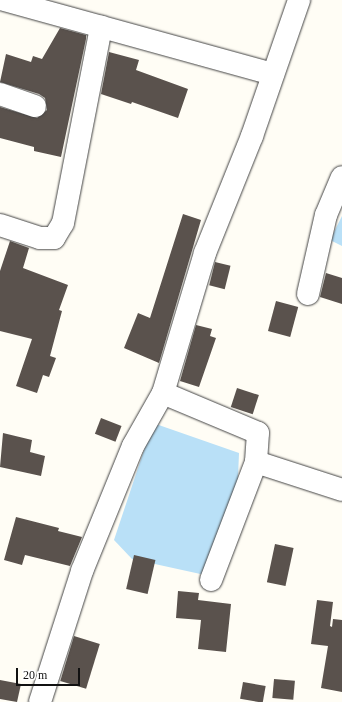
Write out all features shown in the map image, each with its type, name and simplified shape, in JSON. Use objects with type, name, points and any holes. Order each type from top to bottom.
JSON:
[{"type":"street","points":[[4,0],[273,74]]},
{"type":"street","points":[[40,702],[82,571],[133,446],[163,393],[205,253],[273,74],[299,0]]},
{"type":"street","points":[[0,225],[40,238],[54,238],[63,223],[101,27]]},
{"type":"street","points":[[0,94],[35,106]]},
{"type":"street","points":[[308,294],[326,215],[342,177]]},
{"type":"street","points":[[163,393],[258,433],[256,462],[211,580]]},
{"type":"street","points":[[256,462],[342,490]]},
{"type":"water","points":[[342,216],[342,246],[330,240]]},
{"type":"water","points":[[153,423],[239,453],[236,526],[205,575],[132,559],[114,540]]},
{"type":"building","points":[[60,28],[86,35],[61,157],[34,151],[34,147],[0,138],[0,107],[37,118],[47,110],[45,98],[39,94],[0,82],[6,54],[31,62],[33,56],[42,59]]},
{"type":"building","points":[[109,52],[139,60],[136,70],[188,89],[178,118],[132,102],[131,104],[101,94]]},
{"type":"building","points":[[183,214],[201,220],[159,363],[124,348],[138,313],[150,318]]},
{"type":"building","points":[[10,241],[29,248],[23,268],[68,285],[59,310],[62,311],[50,356],[56,358],[49,377],[43,375],[37,393],[16,386],[32,339],[0,331],[0,271]]},
{"type":"building","points":[[215,262],[231,266],[225,289],[209,285]]},
{"type":"building","points":[[326,273],[342,278],[342,304],[320,297]]},
{"type":"building","points":[[276,301],[298,307],[290,337],[268,331]]},
{"type":"building","points":[[196,325],[212,329],[210,336],[216,338],[199,387],[180,381]]},
{"type":"building","points":[[237,388],[259,395],[253,414],[231,407]]},
{"type":"building","points":[[101,418],[122,426],[115,442],[95,434]]},
{"type":"building","points":[[3,433],[32,440],[30,452],[45,456],[41,476],[0,467]]},
{"type":"building","points":[[16,517],[59,528],[58,531],[82,537],[70,566],[25,555],[22,565],[4,560]]},
{"type":"building","points":[[275,544],[294,548],[285,586],[267,582]]},
{"type":"building","points":[[134,555],[155,560],[148,594],[126,589]]},
{"type":"building","points":[[178,591],[199,593],[198,600],[231,604],[226,652],[198,649],[201,620],[176,618]]},
{"type":"building","points":[[317,600],[333,602],[330,626],[332,627],[333,619],[342,620],[342,692],[321,688],[328,646],[311,644]]},
{"type":"building","points":[[74,636],[100,644],[86,689],[60,681]]},
{"type":"building","points":[[274,679],[295,681],[293,700],[272,698]]},
{"type":"building","points":[[0,680],[21,684],[17,702],[0,699]]},
{"type":"building","points":[[243,682],[266,686],[263,702],[240,699]]}]
